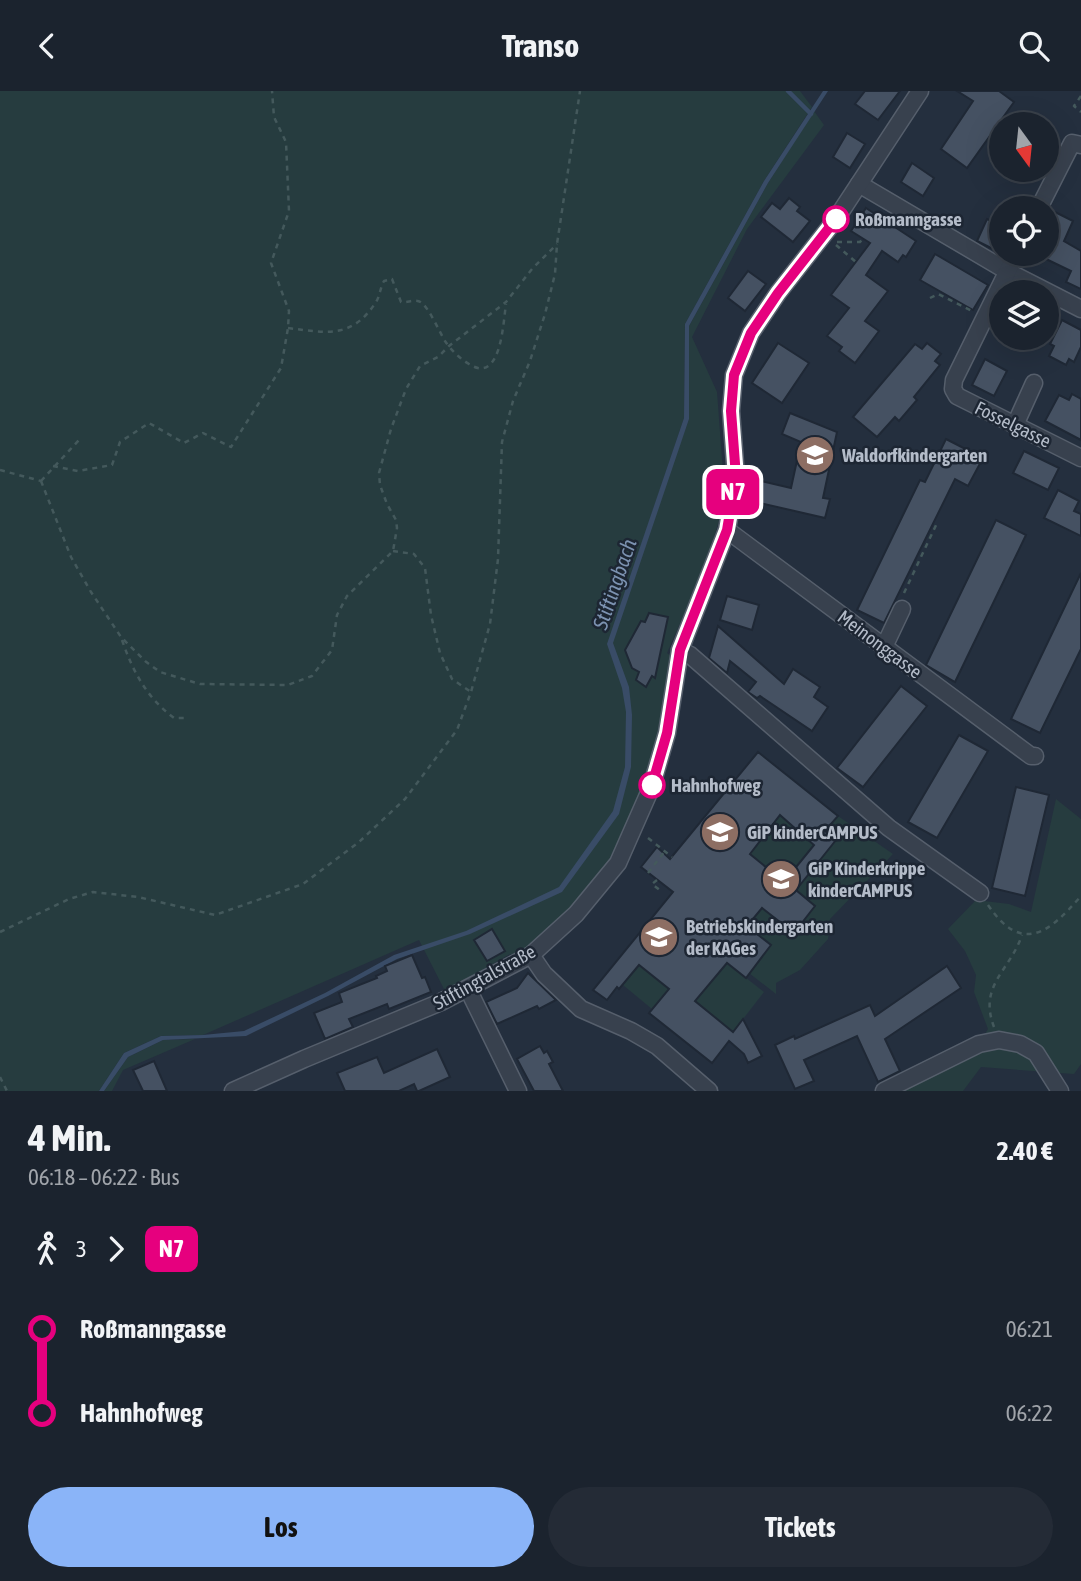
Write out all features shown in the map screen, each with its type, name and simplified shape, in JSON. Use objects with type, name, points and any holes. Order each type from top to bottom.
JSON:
[{"type":"street","name":"Stiftingtalstraße","points":[[233,1091],[468,989],[531,955],[576,915],[618,863],[651,788],[667,733],[680,650],[727,530],[736,477],[731,411],[734,375],[751,333],[859,184],[920,91]]},
{"type":"street","points":[[1045,196],[1072,143],[1081,145]]},
{"type":"street","points":[[859,184],[1007,271],[1081,309]]},
{"type":"street","points":[[1007,271],[1010,266]]},
{"type":"street","name":"Fosselgasse","points":[[1007,271],[954,380],[953,389],[957,397],[1081,458]]},
{"type":"street","points":[[1016,425],[1034,383]]},
{"type":"street","name":"Meinonggasse","points":[[727,530],[1035,757]]},
{"type":"street","points":[[884,647],[902,604]]},
{"type":"street","points":[[680,650],[690,655],[889,828],[980,893]]},
{"type":"street","points":[[531,955],[551,981],[581,1009],[631,1031],[657,1046],[709,1091]]},
{"type":"street","points":[[468,989],[518,1091]]},
{"type":"street","points":[[884,1091],[979,1044],[999,1040],[1020,1044],[1036,1053],[1060,1091]]},
{"type":"path","points":[[54,466],[78,471],[112,465],[120,442],[149,422],[184,443],[203,433],[231,447],[281,368],[289,311],[271,263],[289,211],[286,142],[274,117],[272,91]]},
{"type":"path","points":[[0,932],[69,899],[93,892],[138,897],[215,915],[303,884],[359,842],[405,799],[457,730],[490,624],[498,559],[502,442],[513,401],[530,361],[545,314],[555,274],[580,91]]},
{"type":"path","points":[[1081,96],[1074,106],[1081,113]]},
{"type":"path","points":[[856,262],[835,246],[835,240],[860,242],[863,238]]},
{"type":"path","points":[[41,481],[71,557],[121,637],[145,661],[160,671],[200,684],[288,685],[312,676],[332,650],[337,615],[347,596],[393,551],[396,520],[380,485],[379,473],[406,389],[420,366],[438,357],[506,302],[532,269],[557,244]]},
{"type":"path","points":[[288,328],[337,332],[351,328],[362,320],[378,299],[384,281],[392,279],[401,302],[414,300],[424,304],[457,355],[477,369],[484,370],[490,366],[498,348],[506,302]]},
{"type":"path","points":[[930,298],[938,294],[985,316]]},
{"type":"path","points":[[41,481],[79,440]]},
{"type":"path","points":[[0,470],[41,481]]},
{"type":"path","points":[[902,604],[937,523]]},
{"type":"path","points":[[393,551],[414,554],[425,568],[431,615],[440,653],[452,678],[471,692]]},
{"type":"path","points":[[121,637],[132,670],[149,695],[174,718],[184,718]]},
{"type":"path","points":[[648,838],[672,857]]},
{"type":"path","points":[[648,873],[665,851]]},
{"type":"path","points":[[657,880],[652,884],[661,891]]},
{"type":"path","points":[[980,893],[996,917],[1008,928],[1022,935],[1048,928],[1066,914],[1081,896]]},
{"type":"path","points":[[999,1040],[989,1013],[988,1000],[992,985],[1017,952],[1022,935]]},
{"type":"path","points":[[0,1077],[7,1091]]},
{"type":"green space","points":[[0,91],[800,91],[812,107],[764,181],[685,324],[684,418],[619,612],[689,419],[689,326],[768,183],[814,111],[824,125],[747,229],[692,337],[717,392],[725,499],[707,562],[667,653],[679,663],[667,733],[618,863],[522,959],[510,954],[445,991],[419,940],[203,1035],[161,1036],[124,1053],[99,1091],[0,1091]]},
{"type":"green space","points":[[1056,799],[1081,819],[1081,1064],[1074,1074],[981,1067],[963,1091],[884,1091],[979,1044],[988,1029],[974,992],[976,975],[965,951],[948,929],[976,900],[1009,904],[1031,912]]},
{"type":"green space","points":[[780,816],[814,845],[784,882],[750,854]]},
{"type":"green space","points":[[838,816],[893,854],[830,919],[828,939],[800,970],[776,983],[776,994],[749,973],[771,945],[747,926],[762,908],[794,932],[815,906],[796,890],[836,840],[825,831]]},
{"type":"green space","points":[[727,963],[764,992],[733,1032],[695,1001]]},
{"type":"green space","points":[[639,965],[669,989],[652,1009],[623,985]]},
{"type":"green space","points":[[195,1039],[123,1070],[112,1091],[104,1091],[128,1057],[163,1040]]},
{"type":"water","name":"Stiftingbach","points":[[823,91],[828,91],[768,183],[689,326],[689,419],[613,643],[629,687],[632,715],[631,767],[619,814],[562,892],[470,934],[397,959],[246,1036],[163,1040],[128,1057],[104,1091],[99,1091],[124,1053],[161,1036],[244,1031],[325,993],[394,955],[466,931],[559,887],[613,811],[625,767],[626,712],[622,688],[607,644],[684,418],[685,324],[764,181]]},
{"type":"building","points":[[865,91],[900,91],[878,120],[855,104]]},
{"type":"building","points":[[957,91],[999,91],[1014,102],[1007,112],[989,112],[989,137],[967,168],[941,149],[973,101]]},
{"type":"building","points":[[847,133],[865,144],[850,168],[833,157]]},
{"type":"building","points":[[912,163],[934,178],[923,196],[901,182]]},
{"type":"building","points":[[789,198],[800,207],[797,211],[810,221],[793,242],[761,217],[772,203],[780,209]]},
{"type":"building","points":[[866,208],[916,241],[906,257],[903,255],[898,262],[882,251],[866,275],[888,291],[865,321],[879,331],[855,363],[839,351],[842,347],[827,336],[849,308],[831,295],[870,243],[851,231]]},
{"type":"building","points":[[1059,214],[1073,221],[1064,241],[1081,251],[1081,289],[1066,282],[1071,271],[1059,265]]},
{"type":"building","points":[[987,219],[989,220],[989,247],[977,241]]},
{"type":"building","points":[[935,254],[988,285],[973,310],[920,280]]},
{"type":"building","points":[[748,271],[766,284],[745,311],[728,298]]},
{"type":"building","points":[[1062,320],[1081,330],[1081,347],[1074,362],[1069,359],[1066,365],[1049,356],[1052,350],[1059,350],[1059,326]]},
{"type":"building","points":[[778,343],[809,363],[782,403],[752,383]]},
{"type":"building","points":[[927,343],[941,354],[935,361],[940,365],[914,397],[917,400],[899,421],[895,417],[877,437],[853,417],[915,344],[922,349]]},
{"type":"building","points":[[985,359],[1007,371],[994,396],[972,385]]},
{"type":"building","points":[[1072,394],[1081,399],[1081,440],[1045,421],[1059,395],[1069,400]]},
{"type":"building","points":[[790,413],[837,432],[823,498],[830,499],[825,518],[747,500],[752,479],[791,488],[801,442],[782,434]]},
{"type":"building","points":[[946,439],[983,458],[968,486],[955,479],[884,623],[857,610],[920,480],[925,482]]},
{"type":"building","points":[[1024,451],[1059,468],[1048,490],[1013,473]]},
{"type":"building","points":[[1058,490],[1079,501],[1074,511],[1081,514],[1081,536],[1044,518]]},
{"type":"building","points":[[996,520],[1026,535],[955,682],[926,665]]},
{"type":"building","points":[[1081,573],[1081,649],[1040,733],[1011,719]]},
{"type":"building","points":[[727,596],[759,605],[752,630],[720,620]]},
{"type":"building","points":[[649,613],[668,617],[655,678],[652,676],[646,687],[636,680],[639,672],[632,668],[625,650],[641,621],[645,622]]},
{"type":"building","points":[[718,626],[784,684],[793,669],[820,687],[814,697],[828,707],[812,731],[760,696],[757,698],[748,692],[756,682],[730,661],[727,673],[709,658]]},
{"type":"building","points":[[901,686],[927,706],[863,787],[837,768]]},
{"type":"building","points":[[959,735],[988,751],[937,838],[908,822]]},
{"type":"building","points":[[758,752],[838,816],[825,831],[836,840],[796,890],[815,906],[794,933],[762,908],[747,926],[771,945],[746,978],[727,963],[695,1001],[733,1032],[743,1019],[762,1056],[748,1063],[744,1054],[729,1041],[712,1063],[649,1013],[669,989],[639,965],[607,1000],[593,990],[673,892],[641,867],[657,847],[670,859]],"holes":[[[780,815],[814,845],[784,882],[750,854]]]},
{"type":"building","points":[[1016,787],[1049,795],[1025,896],[992,888]]},
{"type":"building","points":[[492,929],[505,951],[487,961],[474,940]]},
{"type":"building","points":[[412,955],[431,992],[389,1009],[387,1004],[349,1019],[353,1027],[325,1039],[314,1013],[342,1002],[339,993],[377,978],[376,976],[387,971],[385,966]]},
{"type":"building","points":[[947,966],[961,988],[885,1039],[900,1071],[878,1082],[857,1036],[804,1060],[814,1081],[795,1089],[775,1045],[794,1036],[795,1039],[870,1005],[875,1016]]},
{"type":"building","points":[[528,973],[556,1000],[497,1024],[486,1002],[517,988]]},
{"type":"building","points":[[540,1046],[544,1053],[547,1051],[553,1062],[549,1064],[563,1091],[534,1091],[517,1059]]},
{"type":"building","points":[[437,1049],[450,1077],[419,1091],[414,1084],[399,1091],[345,1091],[337,1073],[377,1057],[384,1073]]},
{"type":"building","points":[[154,1061],[167,1091],[143,1091],[133,1070]]},
{"type":"waterway","points":[[788,91],[811,114]]},
{"type":"bus line","name":"N7","points":[[652,785],[667,733],[680,650],[727,530],[736,477],[731,411],[734,375],[751,333],[778,293],[836,219]]},
{"type":"place","name":"Roßmanngasse","points":[[836,219]]},
{"type":"place","name":"Waldorfkindergarten","points":[[815,455]]},
{"type":"place","name":"Hahnhofweg","points":[[652,785]]},
{"type":"place","name":"GiP kinderCAMPUS","points":[[720,832]]},
{"type":"place","name":"GiP Kinderkrippe kinderCAMPUS","points":[[781,879]]},
{"type":"place","name":"Betriebskindergarten der KAGes","points":[[659,937]]}]
